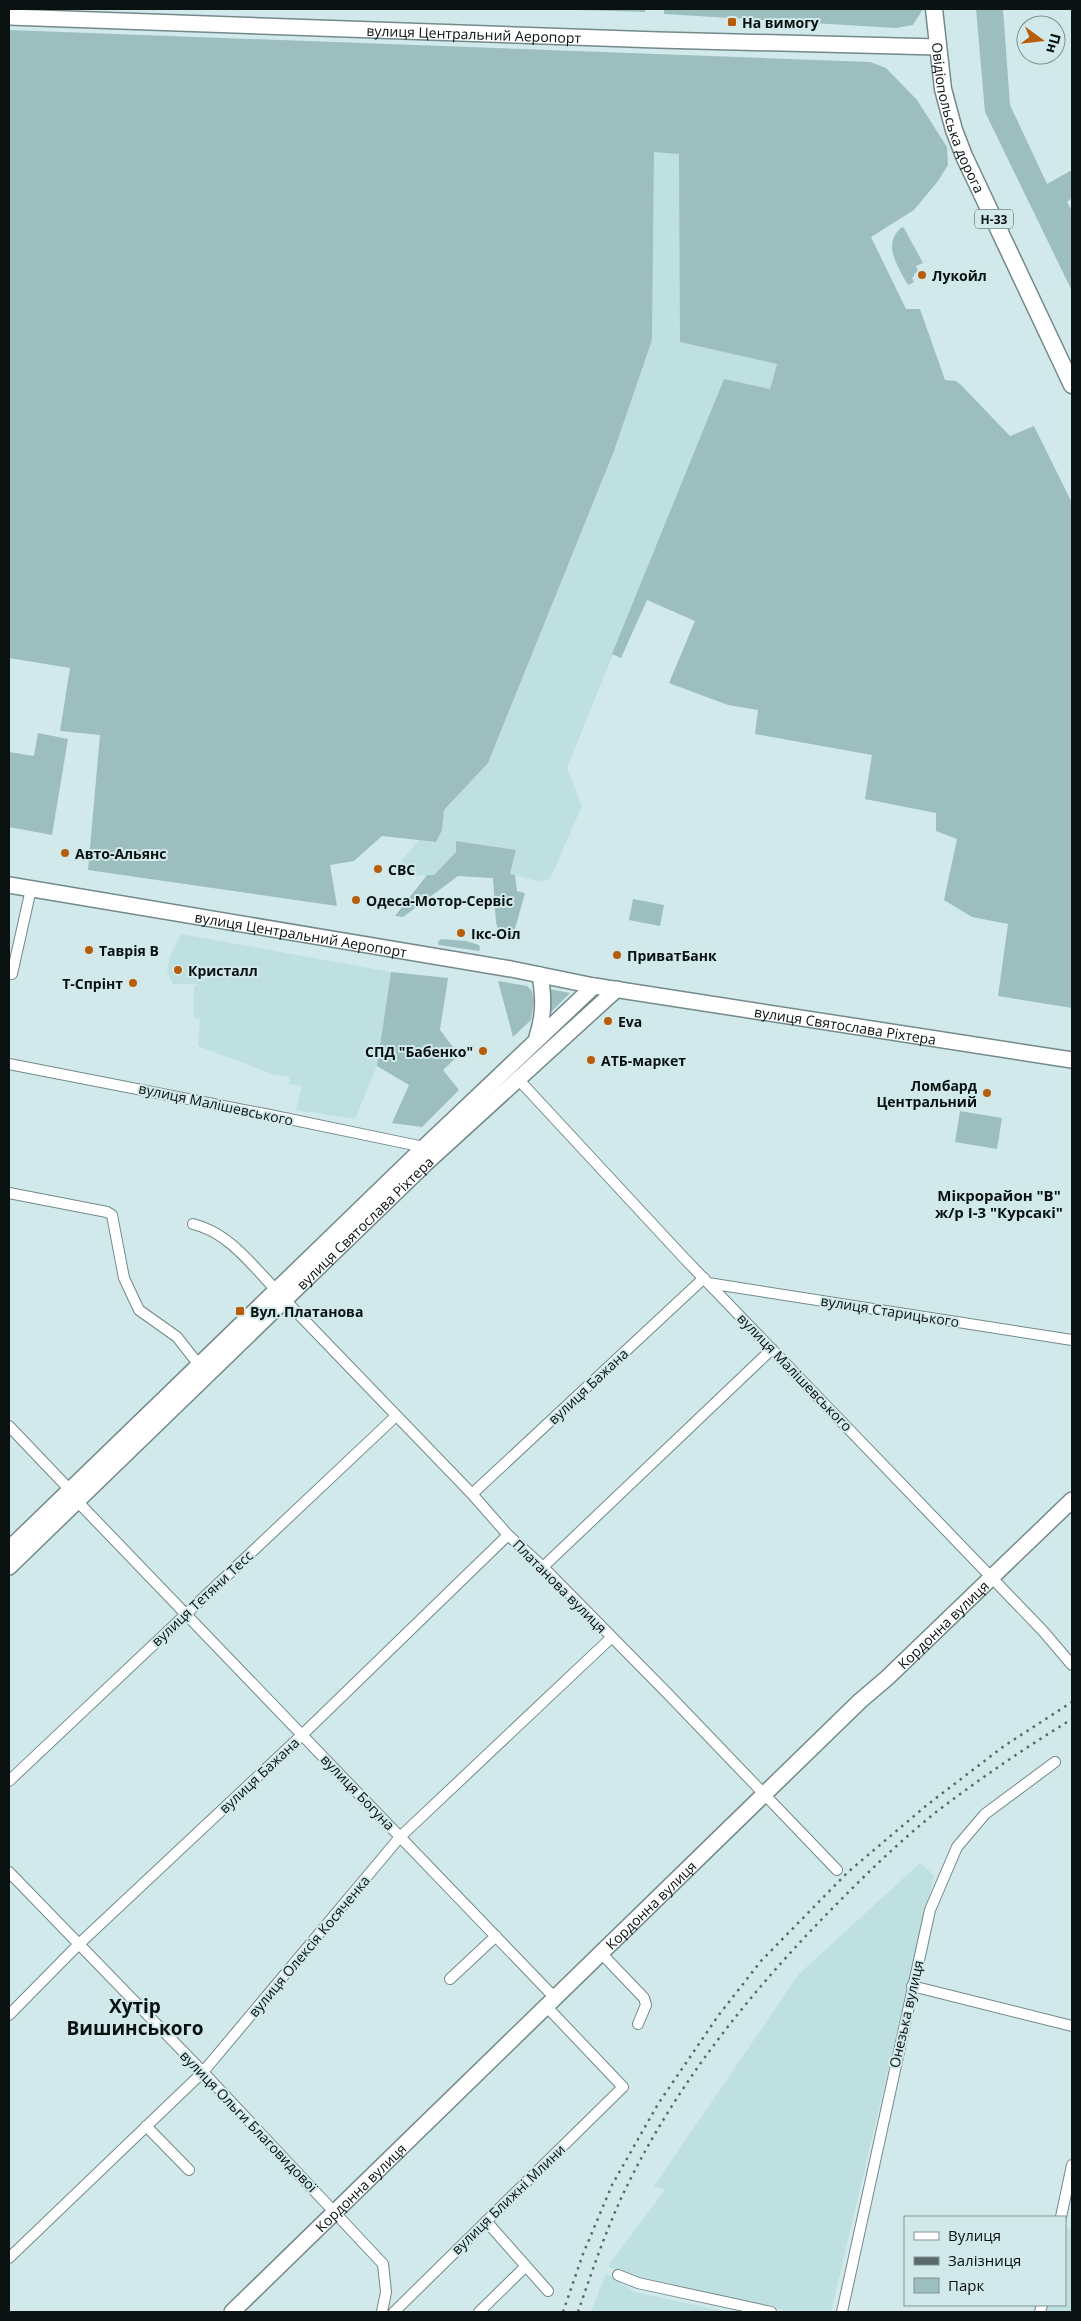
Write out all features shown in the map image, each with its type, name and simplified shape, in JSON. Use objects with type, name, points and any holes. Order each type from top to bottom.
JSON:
[{"type":"main road","name":"Овідіопольська дорога","points":[[934,9],[943,89],[954,130],[964,156],[1072,385]]},
{"type":"main road","name":"вулиця Центральний Аеропорт","points":[[9,18],[658,40],[938,47]]},
{"type":"main road","name":"вулиця Центральний Аеропорт","points":[[9,885],[540,975],[594,986]]},
{"type":"main road","points":[[537,1038],[543,1019],[544,1002],[540,975]]},
{"type":"main road","name":"вулиця Святослава Ріхтера","points":[[9,1567],[74,1495],[199,1365],[281,1295],[424,1147],[594,986],[1072,1060]]},
{"type":"main road","name":"вулиця Святослава Ріхтера","points":[[9,1549],[74,1495],[281,1295],[617,989]]},
{"type":"main road","name":"Кордонна вулиця","points":[[232,2312],[860,1701],[1072,1500]]},
{"type":"street","points":[[12,974],[31,889]]},
{"type":"street","name":"вулиця Малішевського","points":[[9,1064],[189,1098],[424,1147]]},
{"type":"street","name":"вулиця Малішевського","points":[[518,1079],[706,1280],[1044,1631],[1072,1665]]},
{"type":"street","points":[[9,1193],[58,1201],[107,1212],[112,1215],[124,1278],[139,1310],[177,1338],[199,1365]]},
{"type":"street","name":"Платанова вулиця","points":[[193,1224],[208,1228],[224,1237],[472,1494],[508,1535],[543,1567],[837,1870]]},
{"type":"street","name":"вулиця Старицького","points":[[706,1280],[1072,1340]]},
{"type":"street","name":"вулиця Бажана","points":[[472,1494],[706,1280]]},
{"type":"street","points":[[543,1567],[772,1349]]},
{"type":"street","name":"вулиця Тетяни Тесс","points":[[9,1781],[396,1416]]},
{"type":"street","name":"вулиця Богуна","points":[[9,1426],[186,1614],[496,1936],[623,2087]]},
{"type":"street","name":"вулиця Бажана","points":[[9,2015],[79,1944],[302,1735],[508,1535]]},
{"type":"street","name":"вулиця Олексія Косяченка","points":[[9,2258],[202,2072],[400,1837],[612,1638]]},
{"type":"street","name":"Онезька вулиця","points":[[842,2312],[930,1910],[957,1847],[985,1814],[1055,1762]]},
{"type":"street","name":"вулиця Ольги Благовидової","points":[[9,1872],[335,2211],[383,2264],[386,2292],[382,2312]]},
{"type":"street","points":[[450,1979],[496,1936]]},
{"type":"street","points":[[601,1953],[644,1998],[646,2005],[638,2024]]},
{"type":"street","points":[[912,1986],[1072,2026]]},
{"type":"street","name":"вулиця Ближні Млини","points":[[394,2312],[623,2087]]},
{"type":"street","points":[[146,2126],[189,2170]]},
{"type":"street","points":[[1061,2216],[1072,2165]]},
{"type":"street","points":[[486,2221],[548,2290]]},
{"type":"street","points":[[479,2312],[526,2267]]},
{"type":"street","points":[[618,2275],[638,2283],[771,2312]]},
{"type":"shaded area","points":[[654,151],[680,154],[680,342],[777,363],[770,389],[724,380],[567,768],[582,806],[550,879],[541,882],[510,874],[516,850],[457,841],[456,852],[434,875],[416,876],[401,861],[419,840],[436,842],[442,830],[444,810],[488,763],[614,451],[652,340]]},
{"type":"shaded area","points":[[181,934],[391,972],[377,1066],[355,1119],[296,1110],[302,1086],[289,1084],[289,1076],[275,1075],[198,1046],[200,1019],[194,1018],[194,987],[198,984],[173,984],[167,971],[170,956]]},
{"type":"shaded area","points":[[920,1863],[934,1875],[831,2312],[791,2312],[640,2282],[608,2266],[665,2190],[654,2186],[799,1974]]},
{"type":"shaded area","points":[[1066,2228],[1072,2229],[1072,2312],[1042,2312],[1043,2306],[1066,2306]]},
{"type":"shaded area","points":[[606,2273],[634,2292],[728,2312],[591,2312]]},
{"type":"green space","points":[[547,9],[645,9],[645,12]]},
{"type":"green space","points":[[664,9],[923,9],[913,25],[896,28],[664,14]]},
{"type":"green space","points":[[976,9],[1003,9],[1010,105],[1047,184],[1072,170],[1072,198],[1067,202],[1072,211],[1072,291],[985,112]]},
{"type":"green space","points":[[9,30],[870,62],[886,68],[917,100],[947,147],[948,165],[938,181],[914,210],[871,237],[906,309],[920,309],[945,380],[956,381],[962,386],[1010,436],[1034,426],[1072,503],[1072,1008],[998,996],[1008,924],[972,917],[944,900],[957,839],[936,831],[936,813],[865,799],[872,755],[755,734],[758,710],[728,705],[669,683],[695,621],[647,600],[621,658],[612,654],[724,379],[770,389],[777,364],[680,342],[679,154],[654,152],[652,340],[614,451],[488,763],[444,810],[442,830],[436,842],[382,836],[354,861],[330,865],[337,906],[88,870],[100,735],[60,731],[70,668],[9,658]]},
{"type":"green space","points":[[902,227],[923,263],[916,266],[918,271],[912,278],[914,282],[909,285],[896,261],[892,247],[896,234]]},
{"type":"green space","points":[[38,733],[68,739],[52,835],[9,827],[9,752],[34,756]]},
{"type":"green space","points":[[456,841],[516,850],[510,874],[515,875],[517,891],[525,893],[513,936],[499,931],[496,923],[493,878],[458,876],[403,917],[395,916],[427,875],[434,875],[456,852]]},
{"type":"green space","points":[[633,899],[664,905],[660,926],[629,920]]},
{"type":"green space","points":[[441,939],[466,941],[479,945],[480,948],[479,951],[439,945],[438,942]]},
{"type":"green space","points":[[391,972],[448,978],[440,1030],[459,1055],[443,1070],[459,1090],[422,1127],[392,1123],[409,1085],[377,1066]]},
{"type":"green space","points":[[498,981],[527,986],[532,991],[534,1001],[531,1020],[513,1037]]},
{"type":"green space","points":[[549,989],[570,993],[548,1015]]},
{"type":"green space","points":[[960,1111],[1002,1118],[997,1149],[955,1142]]},
{"type":"railway","points":[[563,2312],[583,2254],[612,2185],[658,2104],[718,2016],[761,1961],[848,1872],[927,1805],[1004,1746],[1072,1702]]},
{"type":"railway","points":[[578,2312],[612,2220],[645,2152],[689,2080],[713,2046],[765,1981],[849,1891],[920,1825],[985,1776],[1072,1719]]},
{"type":"place","name":"На вимогу","points":[[732,22]]},
{"type":"place","name":"Лукойл","points":[[922,275]]},
{"type":"place","name":"Авто-Альянс","points":[[65,853]]},
{"type":"place","name":"СВС","points":[[378,869]]},
{"type":"place","name":"Одеса-Мотор-Сервіс","points":[[356,900]]},
{"type":"place","name":"Ікс-Оіл","points":[[461,933]]},
{"type":"place","name":"Таврія В","points":[[89,950]]},
{"type":"place","name":"ПриватБанк","points":[[617,955]]},
{"type":"place","name":"Кристалл","points":[[178,970]]},
{"type":"place","name":"Т-Спрінт","points":[[133,983]]},
{"type":"place","name":"Eva","points":[[608,1021]]},
{"type":"place","name":"СПД \"Бабенко\"","points":[[483,1051]]},
{"type":"place","name":"АТБ-маркет","points":[[591,1060]]},
{"type":"place","name":"Ломбард Центральний","points":[[987,1093]]},
{"type":"place","name":"Вул. Платанова","points":[[240,1311]]},
{"type":"district","name":"Мікрорайон \"В\" ж/р I-3 \"Курсакі\"","points":[[999,1204]]},
{"type":"district","name":"Хутір Вишинського","points":[[135,2017]]}]
